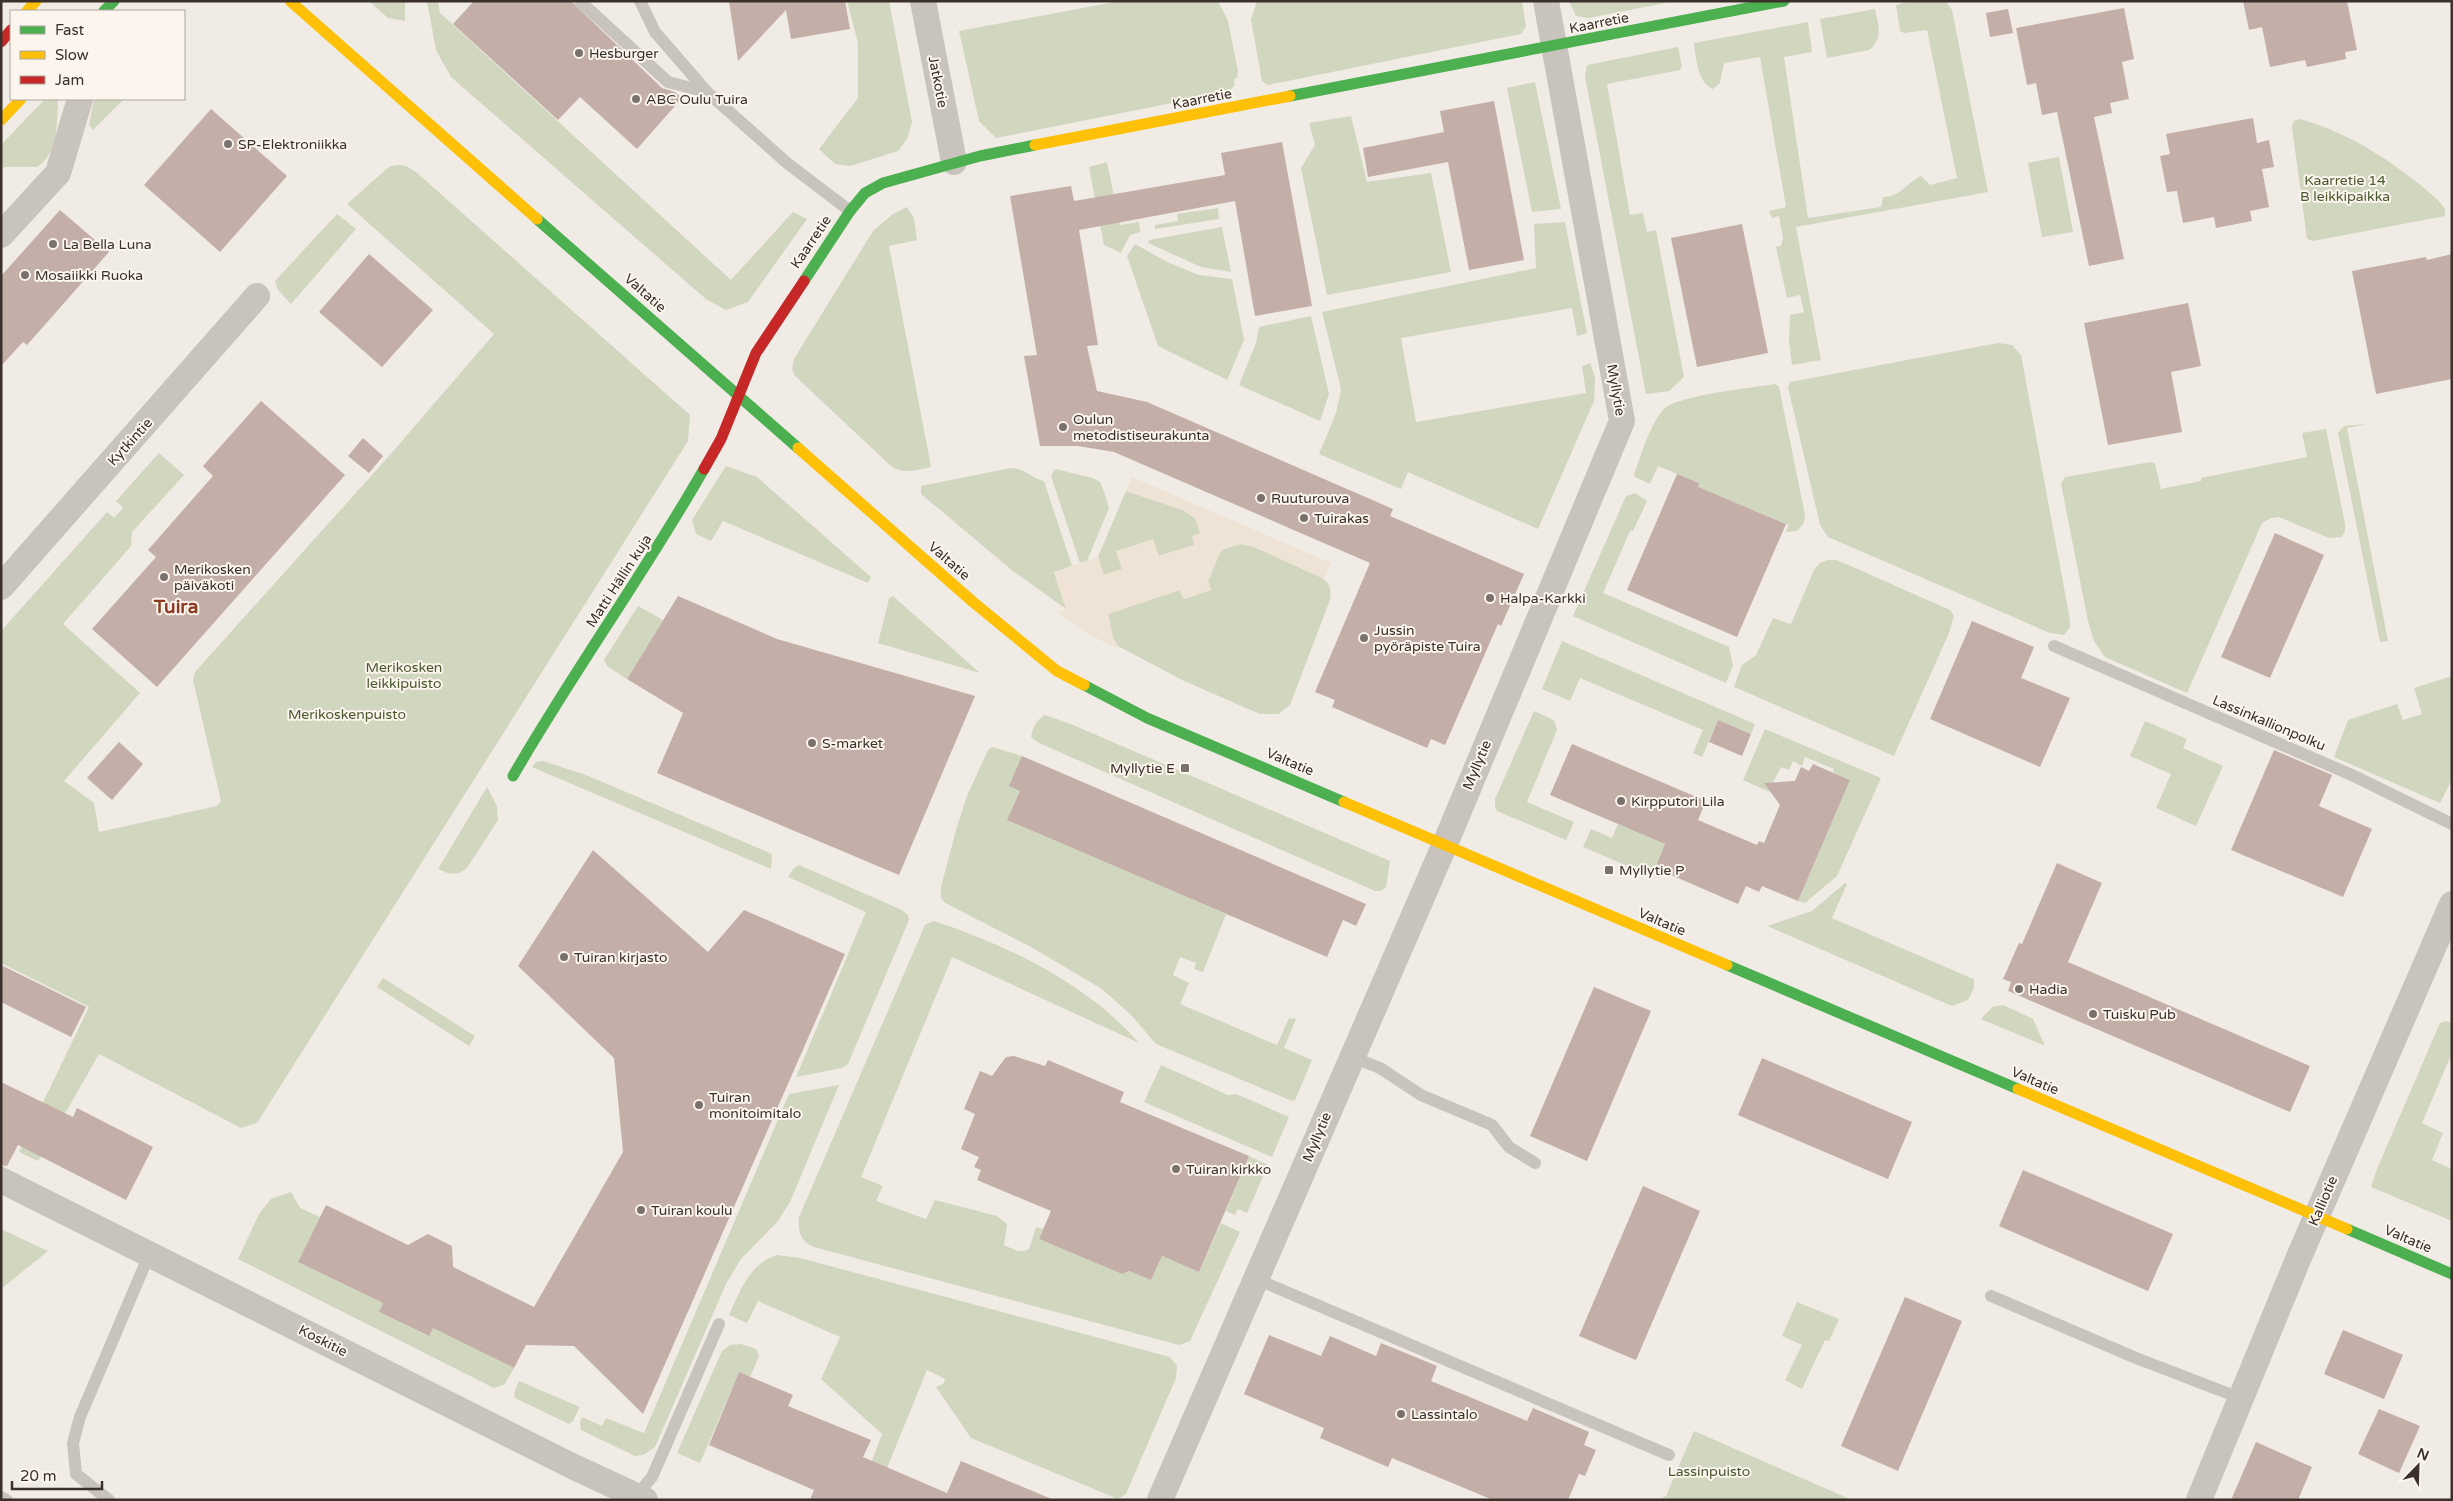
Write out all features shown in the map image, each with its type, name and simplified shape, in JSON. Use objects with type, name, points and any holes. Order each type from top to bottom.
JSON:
[{"type":"street","name":"Valtatie","points":[[290,1],[973,602],[1057,671],[1147,718],[1913,1046],[2452,1274]]},
{"type":"street","name":"Jatkotie","points":[[923,1],[954,162]]},
{"type":"street","name":"Myllytie","points":[[1160,1500],[1445,844],[1622,422],[1546,1]]},
{"type":"street","name":"Kaarretie","points":[[738,396],[756,353],[850,211],[865,193],[883,183],[954,162],[1784,1]]},
{"type":"street","points":[[1,42],[10,31]]},
{"type":"street","points":[[1,120],[20,100]]},
{"type":"street","points":[[1,236],[58,173],[80,100]]},
{"type":"street","name":"Kytkintie","points":[[1,587],[257,296]]},
{"type":"street","name":"Matti Hällin kuja","points":[[513,776],[540,728],[664,538],[721,439],[738,396]]},
{"type":"street","name":"Kalliotie","points":[[2199,1500],[2317,1216],[2452,904]]},
{"type":"street","name":"Koskitie","points":[[1,1180],[574,1468],[640,1498]]},
{"type":"lane","points":[[580,1],[668,82],[707,92]]},
{"type":"lane","points":[[640,1],[655,32],[707,92],[787,163],[850,211]]},
{"type":"lane","name":"Lassinkallionpolku","points":[[2054,646],[2087,662],[2354,776],[2452,824]]},
{"type":"lane","points":[[1352,1056],[1380,1068],[1421,1095],[1492,1125],[1509,1147],[1535,1164]]},
{"type":"lane","points":[[109,1500],[76,1474],[73,1443],[80,1417],[150,1254]]},
{"type":"lane","points":[[1256,1279],[1669,1455]]},
{"type":"lane","points":[[1991,1296],[2136,1358],[2240,1398]]},
{"type":"lane","points":[[640,1498],[652,1477],[719,1324]]},
{"type":"lane","points":[[1,1497],[8,1500]]},
{"type":"green space","points":[[369,1],[405,1],[405,21],[388,18]]},
{"type":"green space","points":[[427,1],[438,1],[440,13],[731,280],[793,212],[807,219],[748,302],[726,310],[707,300],[451,77],[436,50]]},
{"type":"green space","points":[[847,1],[889,1],[912,122],[907,139],[898,151],[850,166],[835,164],[819,149],[858,98],[858,43]]},
{"type":"green space","points":[[1120,1],[1218,1],[1228,21],[1238,71],[1237,77],[1234,80],[1235,85],[1228,92],[996,138],[979,121],[959,31]]},
{"type":"green space","points":[[1257,1],[1522,1],[1526,26],[1521,34],[1268,85],[1262,81],[1251,20]]},
{"type":"green space","points":[[1569,1],[1675,1],[1589,18],[1576,16]]},
{"type":"green space","points":[[1911,1],[1946,1],[1952,10],[1988,192],[1796,227],[1821,360],[1792,365],[1789,341],[1790,315],[1804,312],[1800,295],[1787,298],[1776,247],[1781,246],[1783,238],[1779,216],[1772,218],[1769,211],[1786,207],[1760,57],[1724,63],[1720,83],[1713,89],[1708,86],[1700,75],[1694,43],[1808,22],[1812,52],[1784,57],[1808,218],[1881,207],[1883,197],[1899,192],[1921,176],[1930,185],[1957,178],[1927,30],[1904,33],[1900,31],[1896,5]]},
{"type":"green space","points":[[1875,9],[1879,31],[1874,46],[1869,50],[1827,58],[1820,19]]},
{"type":"green space","points":[[1678,47],[1682,66],[1680,70],[1607,84],[1630,215],[1643,213],[1647,232],[1656,230],[1684,377],[1669,391],[1646,394],[1585,77],[1587,65]]},
{"type":"green space","points":[[1535,82],[1561,209],[1532,212],[1507,88]]},
{"type":"green space","points":[[44,100],[58,100],[57,126],[53,145],[44,161],[37,167],[4,167],[1,170],[1,145]]},
{"type":"green space","points":[[94,100],[123,100],[93,130],[89,125]]},
{"type":"green space","points":[[1351,116],[1367,182],[1431,173],[1451,272],[1327,295],[1301,168],[1315,145],[1309,123]]},
{"type":"green space","name":"Kaarretie 14 B leikkipaikka","points":[[2299,119],[2337,132],[2389,162],[2437,199],[2445,209],[2445,216],[2313,241],[2307,239],[2292,127],[2294,121]]},
{"type":"green space","points":[[2059,157],[2073,232],[2042,237],[2028,163]]},
{"type":"green space","points":[[1107,162],[1120,225],[1139,222],[1140,232],[1130,235],[1121,253],[1104,245],[1089,167]]},
{"type":"green space","name":"Merikoskenpuisto","points":[[390,166],[406,166],[416,172],[690,415],[688,441],[257,1123],[241,1128],[99,1054],[38,1161],[19,1152],[89,1007],[1,963],[1,631],[107,512],[114,518],[123,508],[116,501],[159,453],[184,475],[132,532],[131,546],[63,624],[140,693],[64,781],[94,803],[99,832],[217,806],[221,801],[193,680],[195,672],[389,456],[494,334],[347,204]]},
{"type":"green space","points":[[907,207],[914,218],[917,240],[889,246],[931,467],[906,471],[891,466],[794,375],[792,368],[794,359],[873,231],[893,214]]},
{"type":"green space","points":[[1218,208],[1219,219],[1155,229],[1155,225],[1178,221],[1177,214]]},
{"type":"green space","points":[[337,214],[356,229],[291,304],[278,290],[275,281]]},
{"type":"green space","points":[[1565,222],[1587,333],[1577,336],[1572,308],[1401,338],[1416,422],[1586,393],[1582,366],[1590,363],[1595,377],[1594,401],[1538,529],[1408,472],[1401,489],[1319,454],[1336,413],[1341,389],[1322,312],[1536,268],[1534,224]]},
{"type":"green space","points":[[1222,227],[1231,272],[1201,267],[1148,243],[1149,240]]},
{"type":"green space","points":[[1135,244],[1167,262],[1199,275],[1232,279],[1244,340],[1227,380],[1158,346],[1127,256]]},
{"type":"green space","points":[[1311,316],[1329,394],[1320,421],[1239,385],[1256,343],[1259,327]]},
{"type":"green space","points":[[1998,343],[2012,345],[2021,355],[2070,620],[2070,627],[2064,635],[2050,633],[1828,537],[1820,525],[1788,387],[1790,382]]},
{"type":"green space","points":[[1775,384],[1779,387],[1805,515],[1804,523],[1797,531],[1786,532],[1789,525],[1726,499],[1694,495],[1699,483],[1658,466],[1650,484],[1635,477],[1634,474],[1646,440],[1663,410],[1683,400],[1698,396]]},
{"type":"green space","points":[[2367,424],[2347,428],[2388,641],[2380,642],[2338,433],[2344,426]]},
{"type":"green space","points":[[2326,429],[2345,524],[2345,531],[2342,537],[2329,538],[2279,517],[2271,518],[2262,523],[2187,693],[2105,657],[2094,641],[2088,621],[2061,484],[2065,477],[2151,462],[2155,464],[2161,489],[2201,481],[2201,478],[2307,457],[2302,433]]},
{"type":"green space","points":[[726,466],[757,477],[871,577],[868,583],[723,521],[711,541],[696,534],[692,520]]},
{"type":"green space","points":[[1016,468],[1044,481],[1072,566],[1054,572],[1066,609],[1013,571],[921,494],[921,486]]},
{"type":"green space","points":[[1055,469],[1093,478],[1100,482],[1105,494],[1109,508],[1087,561],[1080,563],[1051,476]]},
{"type":"green space","points":[[1126,491],[1183,510],[1195,518],[1201,533],[1194,545],[1159,556],[1117,551],[1122,569],[1104,575],[1098,557]]},
{"type":"green space","points":[[1635,493],[1647,501],[1633,531],[1630,531],[1603,593],[1729,647],[1733,666],[1726,683],[1573,616],[1626,496]]},
{"type":"green space","points":[[1240,544],[1271,553],[1298,565],[1311,571],[1329,585],[1330,600],[1290,705],[1279,714],[1260,714],[1184,681],[1118,646],[1113,638],[1108,614],[1180,590],[1184,599],[1211,590],[1208,581],[1221,550]]},
{"type":"green space","points":[[1828,560],[1837,560],[1950,610],[1954,616],[1949,633],[1894,756],[1734,687],[1742,665],[1756,655],[1773,618],[1791,624],[1814,570],[1820,563]]},
{"type":"green space","points":[[893,596],[980,673],[878,643],[889,599]]},
{"type":"green space","points":[[638,606],[663,620],[627,679],[607,666],[604,660]]},
{"type":"green space","points":[[1562,641],[1755,724],[1751,734],[1718,720],[1702,757],[1693,753],[1703,730],[1580,678],[1570,701],[1542,689]]},
{"type":"green space","points":[[2452,676],[2452,779],[2440,803],[2334,757],[2348,720],[2397,704],[2403,720],[2422,714],[2414,688]]},
{"type":"green space","points":[[1534,711],[1554,720],[1557,730],[1527,802],[1574,822],[1566,840],[1497,811],[1495,807],[1495,799]]},
{"type":"green space","points":[[1045,715],[1073,725],[1390,861],[1386,887],[1381,891],[1375,891],[1039,743],[1031,737],[1035,724]]},
{"type":"green space","points":[[2145,721],[2187,739],[2183,748],[2223,766],[2196,826],[2156,808],[2171,774],[2130,756]]},
{"type":"green space","points":[[1765,729],[1881,778],[1837,876],[1805,903],[1798,901],[1850,780],[1833,772],[1834,769],[1805,757],[1802,766],[1793,761],[1789,770],[1781,767],[1771,786],[1770,792],[1743,780]]},
{"type":"green space","points":[[992,747],[1022,756],[1020,791],[1008,820],[1226,914],[1203,972],[1194,969],[1196,963],[1180,957],[1173,975],[1189,983],[1180,1004],[1277,1045],[1289,1018],[1296,1019],[1284,1048],[1312,1060],[1295,1100],[1292,1101],[1156,1044],[1131,1015],[1102,989],[1031,947],[945,903],[941,898],[941,887],[956,830],[967,796],[988,750]]},
{"type":"green space","points":[[543,761],[586,775],[772,854],[771,869],[532,767],[536,762]]},
{"type":"green space","points":[[487,787],[497,806],[498,820],[467,868],[456,874],[438,869]]},
{"type":"green space","points":[[1618,824],[1665,844],[1651,876],[1583,847],[1591,829],[1612,838]]},
{"type":"green space","points":[[799,865],[902,910],[908,915],[909,920],[848,1064],[842,1068],[796,1077],[866,912],[788,877],[794,868]]},
{"type":"green space","points":[[1845,883],[1847,884],[1832,918],[1974,979],[1974,988],[1968,1000],[1952,1006],[1767,926],[1812,911]]},
{"type":"green space","points":[[934,921],[990,942],[1045,969],[1095,1002],[1139,1043],[952,957],[861,1177],[883,1186],[876,1201],[926,1219],[935,1200],[997,1216],[1007,1224],[1004,1245],[1013,1249],[1023,1251],[1029,1249],[1036,1227],[1043,1229],[1039,1239],[1122,1274],[1129,1271],[1151,1280],[1162,1256],[1199,1272],[1221,1223],[1240,1232],[1190,1341],[1179,1345],[814,1247],[803,1239],[799,1227],[799,1217],[925,925]]},
{"type":"green space","points":[[383,978],[475,1036],[469,1046],[377,987]]},
{"type":"green space","points":[[2003,1005],[2033,1019],[2045,1046],[1981,1019],[1992,1007]]},
{"type":"green space","points":[[2446,1021],[2452,1023],[2452,1053],[2422,1123],[2443,1133],[2432,1160],[2452,1169],[2452,1221],[2371,1187],[2440,1023]]},
{"type":"green space","points":[[1161,1065],[1228,1095],[1236,1094],[1289,1117],[1272,1157],[1144,1102]]},
{"type":"green space","points":[[839,1085],[790,1202],[778,1221],[741,1259],[726,1284],[655,1447],[643,1455],[635,1456],[581,1430],[580,1422],[582,1417],[602,1426],[606,1418],[644,1433],[789,1094]]},
{"type":"green space","points":[[1249,1156],[1268,1165],[1247,1213],[1238,1209],[1235,1215],[1226,1211]]},
{"type":"green space","points":[[291,1192],[300,1208],[320,1217],[298,1262],[383,1303],[379,1312],[428,1336],[433,1328],[514,1368],[505,1384],[494,1388],[238,1259],[259,1214],[271,1199]]},
{"type":"green space","points":[[1,1229],[48,1251],[1,1289]]},
{"type":"green space","points":[[777,1255],[800,1258],[1170,1357],[1177,1366],[1176,1378],[1126,1494],[1118,1499],[971,1438],[936,1387],[943,1384],[945,1379],[927,1370],[887,1468],[872,1461],[882,1434],[821,1379],[840,1337],[758,1301],[747,1323],[729,1315],[742,1288],[753,1271],[760,1264]]},
{"type":"green space","points":[[1797,1302],[1839,1319],[1829,1341],[1825,1340],[1802,1389],[1785,1380],[1802,1345],[1782,1336]]},
{"type":"green space","points":[[741,1344],[756,1349],[759,1356],[750,1377],[739,1372],[700,1463],[677,1453],[722,1351],[730,1345]]},
{"type":"green space","points":[[519,1381],[580,1407],[573,1421],[569,1424],[515,1398],[514,1393]]},
{"type":"green space","name":"Lassinpuisto","points":[[1694,1431],[1852,1500],[1658,1500],[1666,1496]]},
{"type":"shaded area","points":[[1132,477],[1331,563],[1324,579],[1247,544],[1229,546],[1221,551],[1208,580],[1211,590],[1183,599],[1180,590],[1108,614],[1113,638],[1121,651],[1083,631],[1057,612],[1066,609],[1054,572],[1098,557],[1104,575],[1122,569],[1116,551],[1153,539],[1159,556],[1194,545],[1192,536],[1200,533],[1195,518],[1183,510],[1126,491]]},
{"type":"building","points":[[474,1],[571,1],[662,88],[675,92],[682,98],[637,149],[580,97],[558,120],[453,24]]},
{"type":"building","points":[[729,1],[845,1],[850,29],[791,39],[786,10],[738,61]]},
{"type":"building","points":[[2243,1],[2347,1],[2357,50],[2345,52],[2346,59],[2307,67],[2305,60],[2270,67],[2262,27],[2249,30]]},
{"type":"building","points":[[2124,8],[2134,59],[2122,62],[2129,99],[2110,103],[2112,113],[2094,117],[2124,259],[2089,266],[2057,112],[2042,115],[2036,83],[2027,85],[2016,28]]},
{"type":"building","points":[[2008,9],[2013,33],[1990,37],[1986,13]]},
{"type":"building","points":[[1494,101],[1524,260],[1469,270],[1448,162],[1368,177],[1363,148],[1444,132],[1440,111]]},
{"type":"building","points":[[211,109],[287,176],[220,252],[144,185]]},
{"type":"building","points":[[2253,118],[2257,143],[2269,140],[2274,167],[2262,169],[2269,207],[2250,211],[2252,221],[2216,228],[2214,217],[2183,223],[2177,191],[2167,192],[2160,156],[2170,154],[2166,134]]},
{"type":"building","points":[[1282,142],[1312,306],[1255,316],[1235,201],[1079,230],[1098,345],[1087,346],[1097,391],[1147,402],[1393,509],[1390,516],[1524,574],[1501,626],[1498,624],[1445,745],[1431,739],[1427,748],[1332,707],[1335,700],[1315,692],[1370,563],[1114,452],[1078,446],[1040,446],[1024,356],[1037,355],[1010,196],[1071,186],[1074,201],[1225,175],[1221,153]]},
{"type":"building","points":[[60,210],[109,252],[27,345],[23,342],[1,366],[1,276]]},
{"type":"building","points":[[1742,224],[1768,353],[1697,367],[1671,238]]},
{"type":"building","points":[[369,254],[433,310],[382,367],[319,312]]},
{"type":"building","points":[[2452,254],[2452,379],[2376,394],[2352,271],[2426,257],[2427,260]]},
{"type":"building","points":[[2188,303],[2201,366],[2171,372],[2182,432],[2108,445],[2084,323]]},
{"type":"building","points":[[261,401],[345,475],[157,687],[92,629],[156,557],[148,550],[213,476],[203,466]]},
{"type":"building","points":[[363,438],[383,456],[369,473],[348,456]]},
{"type":"building","points":[[1677,474],[1699,483],[1698,487],[1786,524],[1737,637],[1627,590]]},
{"type":"building","points":[[2275,533],[2324,555],[2270,678],[2221,657]]},
{"type":"building","name":"S-market","points":[[678,596],[777,639],[975,696],[899,875],[657,773],[683,713],[627,679]]},
{"type":"building","points":[[1972,621],[2034,647],[2021,678],[2070,698],[2040,767],[1930,719]]},
{"type":"building","points":[[1718,720],[1751,734],[1742,756],[1709,742]]},
{"type":"building","points":[[119,742],[143,764],[112,800],[87,778]]},
{"type":"building","points":[[1572,744],[1706,801],[1698,820],[1757,845],[1759,841],[1764,843],[1780,805],[1764,783],[1795,781],[1801,767],[1809,771],[1813,764],[1850,780],[1798,901],[1762,886],[1759,892],[1746,886],[1738,904],[1655,868],[1665,844],[1550,795]]},
{"type":"building","points":[[2274,750],[2332,775],[2319,806],[2372,829],[2343,897],[2231,850]]},
{"type":"building","points":[[1022,756],[1366,904],[1356,926],[1343,920],[1327,957],[1007,820],[1020,791],[1009,786]]},
{"type":"building","name":"Tuiran monitoimitalo","points":[[593,850],[708,952],[744,910],[845,954],[643,1414],[574,1346],[526,1345],[514,1368],[433,1328],[429,1336],[379,1312],[383,1303],[298,1262],[326,1205],[408,1245],[428,1234],[452,1246],[453,1267],[534,1307],[623,1152],[614,1058],[518,966]]},
{"type":"building","points":[[2057,863],[2102,883],[2068,962],[2310,1066],[2290,1112],[2008,991],[2011,982],[2003,979],[2019,943],[2022,944]]},
{"type":"building","points":[[1,965],[86,1007],[71,1037],[1,1002]]},
{"type":"building","points":[[1594,987],[1651,1011],[1587,1161],[1530,1136]]},
{"type":"building","name":"Tuiran kirkko","points":[[1014,1056],[1045,1066],[1048,1060],[1124,1092],[1120,1102],[1249,1156],[1199,1272],[1162,1256],[1151,1280],[1129,1271],[1122,1274],[1039,1239],[1051,1211],[977,1180],[981,1170],[974,1167],[979,1157],[961,1149],[975,1114],[964,1109],[980,1071],[992,1076],[1006,1057]]},
{"type":"building","points":[[1762,1058],[1912,1122],[1888,1179],[1738,1115]]},
{"type":"building","points":[[1,1082],[73,1117],[77,1108],[153,1147],[126,1200],[18,1145],[7,1166],[1,1165]]},
{"type":"building","points":[[2023,1170],[2173,1234],[2148,1291],[1999,1226]]},
{"type":"building","points":[[1643,1186],[1700,1211],[1636,1360],[1579,1336]]},
{"type":"building","points":[[1905,1297],[1962,1321],[1898,1471],[1841,1446]]},
{"type":"building","points":[[2343,1330],[2403,1355],[2384,1399],[2324,1374]]},
{"type":"building","name":"Lassintalo","points":[[1269,1335],[1321,1356],[1330,1336],[1376,1356],[1381,1343],[1437,1366],[1431,1381],[1527,1421],[1533,1408],[1589,1432],[1584,1445],[1596,1450],[1585,1476],[1579,1474],[1568,1500],[1493,1500],[1392,1458],[1388,1467],[1320,1438],[1324,1428],[1244,1394]]},
{"type":"building","points":[[739,1372],[793,1395],[788,1406],[871,1440],[863,1457],[947,1493],[961,1461],[1054,1500],[810,1500],[814,1490],[709,1445]]},
{"type":"building","points":[[2379,1409],[2420,1426],[2399,1473],[2358,1454]]},
{"type":"building","points":[[2256,1442],[2312,1467],[2298,1500],[2231,1500]]},
{"type":"traffic: fast","points":[[105,10],[114,1]]},
{"type":"traffic: fast","points":[[1290,96],[1784,1]]},
{"type":"traffic: fast","points":[[804,281],[850,211],[865,193],[883,183],[980,156],[1035,145]]},
{"type":"traffic: fast","points":[[537,219],[798,448]]},
{"type":"traffic: fast","points":[[513,776],[704,469]]},
{"type":"traffic: fast","points":[[1084,685],[1147,718],[1344,802]]},
{"type":"traffic: fast","points":[[1727,965],[2018,1089]]},
{"type":"traffic: fast","points":[[2347,1229],[2452,1274]]},
{"type":"traffic: slow","points":[[28,10],[36,1]]},
{"type":"traffic: slow","points":[[290,1],[537,219]]},
{"type":"traffic: slow","points":[[1035,145],[1290,96]]},
{"type":"traffic: slow","points":[[1,120],[20,100]]},
{"type":"traffic: slow","points":[[798,448],[973,602],[1057,671],[1084,685]]},
{"type":"traffic: slow","points":[[1344,802],[1727,965]]},
{"type":"traffic: slow","points":[[2018,1089],[2347,1229]]},
{"type":"traffic: jam","points":[[1,42],[10,31]]},
{"type":"traffic: jam","points":[[704,469],[721,439],[756,353],[804,281]]},
{"type":"place","name":"Hesburger","points":[[579,53]]},
{"type":"place","name":"ABC Oulu Tuira","points":[[636,99]]},
{"type":"place","name":"SP-Elektroniikka","points":[[228,144]]},
{"type":"place","name":"La Bella Luna","points":[[53,244]]},
{"type":"place","name":"Mosaiikki Ruoka","points":[[25,275]]},
{"type":"place","name":"Oulun metodistiseurakunta","points":[[1063,427]]},
{"type":"place","name":"Ruuturouva","points":[[1261,498]]},
{"type":"place","name":"Tuirakas","points":[[1304,518]]},
{"type":"place","name":"Merikosken päiväkoti","points":[[164,577]]},
{"type":"place","name":"Halpa-Karkki","points":[[1490,598]]},
{"type":"place","name":"Jussin pyöräpiste Tuira","points":[[1364,638]]},
{"type":"place","name":"S-market","points":[[812,743]]},
{"type":"place","name":"Myllytie E","points":[[1185,768]]},
{"type":"place","name":"Kirpputori Lila","points":[[1621,801]]},
{"type":"place","name":"Myllytie P","points":[[1609,870]]},
{"type":"place","name":"Tuiran kirjasto","points":[[564,957]]},
{"type":"place","name":"Hadia","points":[[2019,989]]},
{"type":"place","name":"Tuisku Pub","points":[[2093,1014]]},
{"type":"place","name":"Tuiran monitoimitalo","points":[[699,1105]]},
{"type":"place","name":"Tuiran kirkko","points":[[1176,1169]]},
{"type":"place","name":"Tuiran koulu","points":[[641,1210]]},
{"type":"place","name":"Lassintalo","points":[[1401,1414]]},
{"type":"district","name":"Tuira","points":[[176,607]]},
{"type":"park label","name":"Merikosken leikkipuisto","points":[[404,676]]}]
